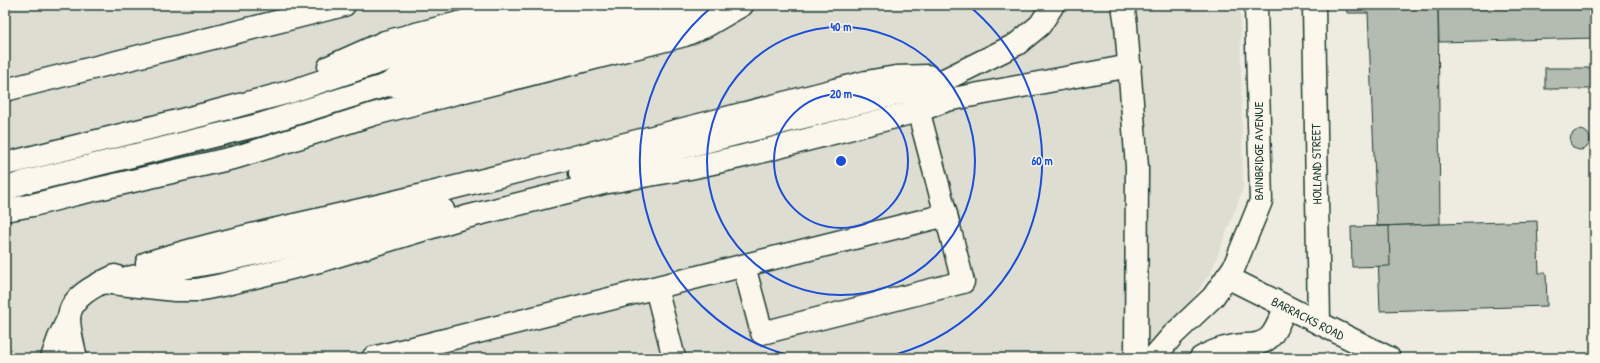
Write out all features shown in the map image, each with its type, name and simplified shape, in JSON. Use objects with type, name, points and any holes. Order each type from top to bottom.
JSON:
[{"type":"street","points":[[5,90],[344,5]]},
{"type":"street","points":[[267,98],[343,60],[385,42],[528,5]]},
{"type":"street","points":[[5,164],[210,114],[356,70],[394,56],[597,5]]},
{"type":"street","points":[[5,189],[25,182],[259,125],[387,85],[402,75],[415,70],[667,5]]},
{"type":"street","points":[[387,85],[403,87],[420,86],[740,5]]},
{"type":"street","points":[[5,210],[33,205],[237,157],[374,114],[685,35],[706,26],[740,5]]},
{"type":"street","points":[[52,358],[74,303],[86,292],[102,282],[142,264],[192,250],[442,191],[866,82],[884,78],[911,83],[955,74],[1017,44],[1040,25],[1053,5]]},
{"type":"street","points":[[1123,5],[1130,66],[1137,167],[1136,358]]},
{"type":"street","name":"BAINBRIDGE AVENUE","points":[[1154,358],[1173,335],[1212,297],[1234,267],[1261,201],[1256,5]]},
{"type":"street","name":"HOLLAND STREET","points":[[1314,5],[1318,323]]},
{"type":"street","points":[[102,282],[175,290],[197,290],[222,285],[324,260],[462,218],[603,183],[690,168],[744,156],[918,111],[947,100],[1130,66]]},
{"type":"street","points":[[744,266],[762,333],[963,282],[911,83]]},
{"type":"street","points":[[373,358],[946,215]]},
{"type":"street","name":"BARRACKS ROAD","points":[[1227,277],[1389,358]]},
{"type":"street","points":[[656,288],[674,358]]},
{"type":"street","points":[[1201,358],[1208,354],[1234,346],[1252,345],[1264,342],[1270,337],[1286,307]]},
{"type":"street","points":[[69,317],[72,343],[76,358]]},
{"type":"shaded area","points":[[5,5],[1240,5],[1243,189],[1212,270],[1152,358],[5,358]]},
{"type":"building","points":[[1346,5],[1438,5],[1440,224],[1377,226],[1368,13],[1347,13]]},
{"type":"building","points":[[1438,5],[1595,5],[1595,38],[1439,42]]},
{"type":"building","points":[[1545,68],[1595,68],[1595,89],[1545,89]]},
{"type":"building","points":[[1580,130],[1587,133],[1590,140],[1587,147],[1580,150],[1573,147],[1570,140],[1573,133]]},
{"type":"building","points":[[1537,221],[1539,273],[1546,273],[1547,306],[1380,311],[1377,226]]},
{"type":"building","points":[[1389,226],[1390,266],[1352,267],[1351,227]]}]
